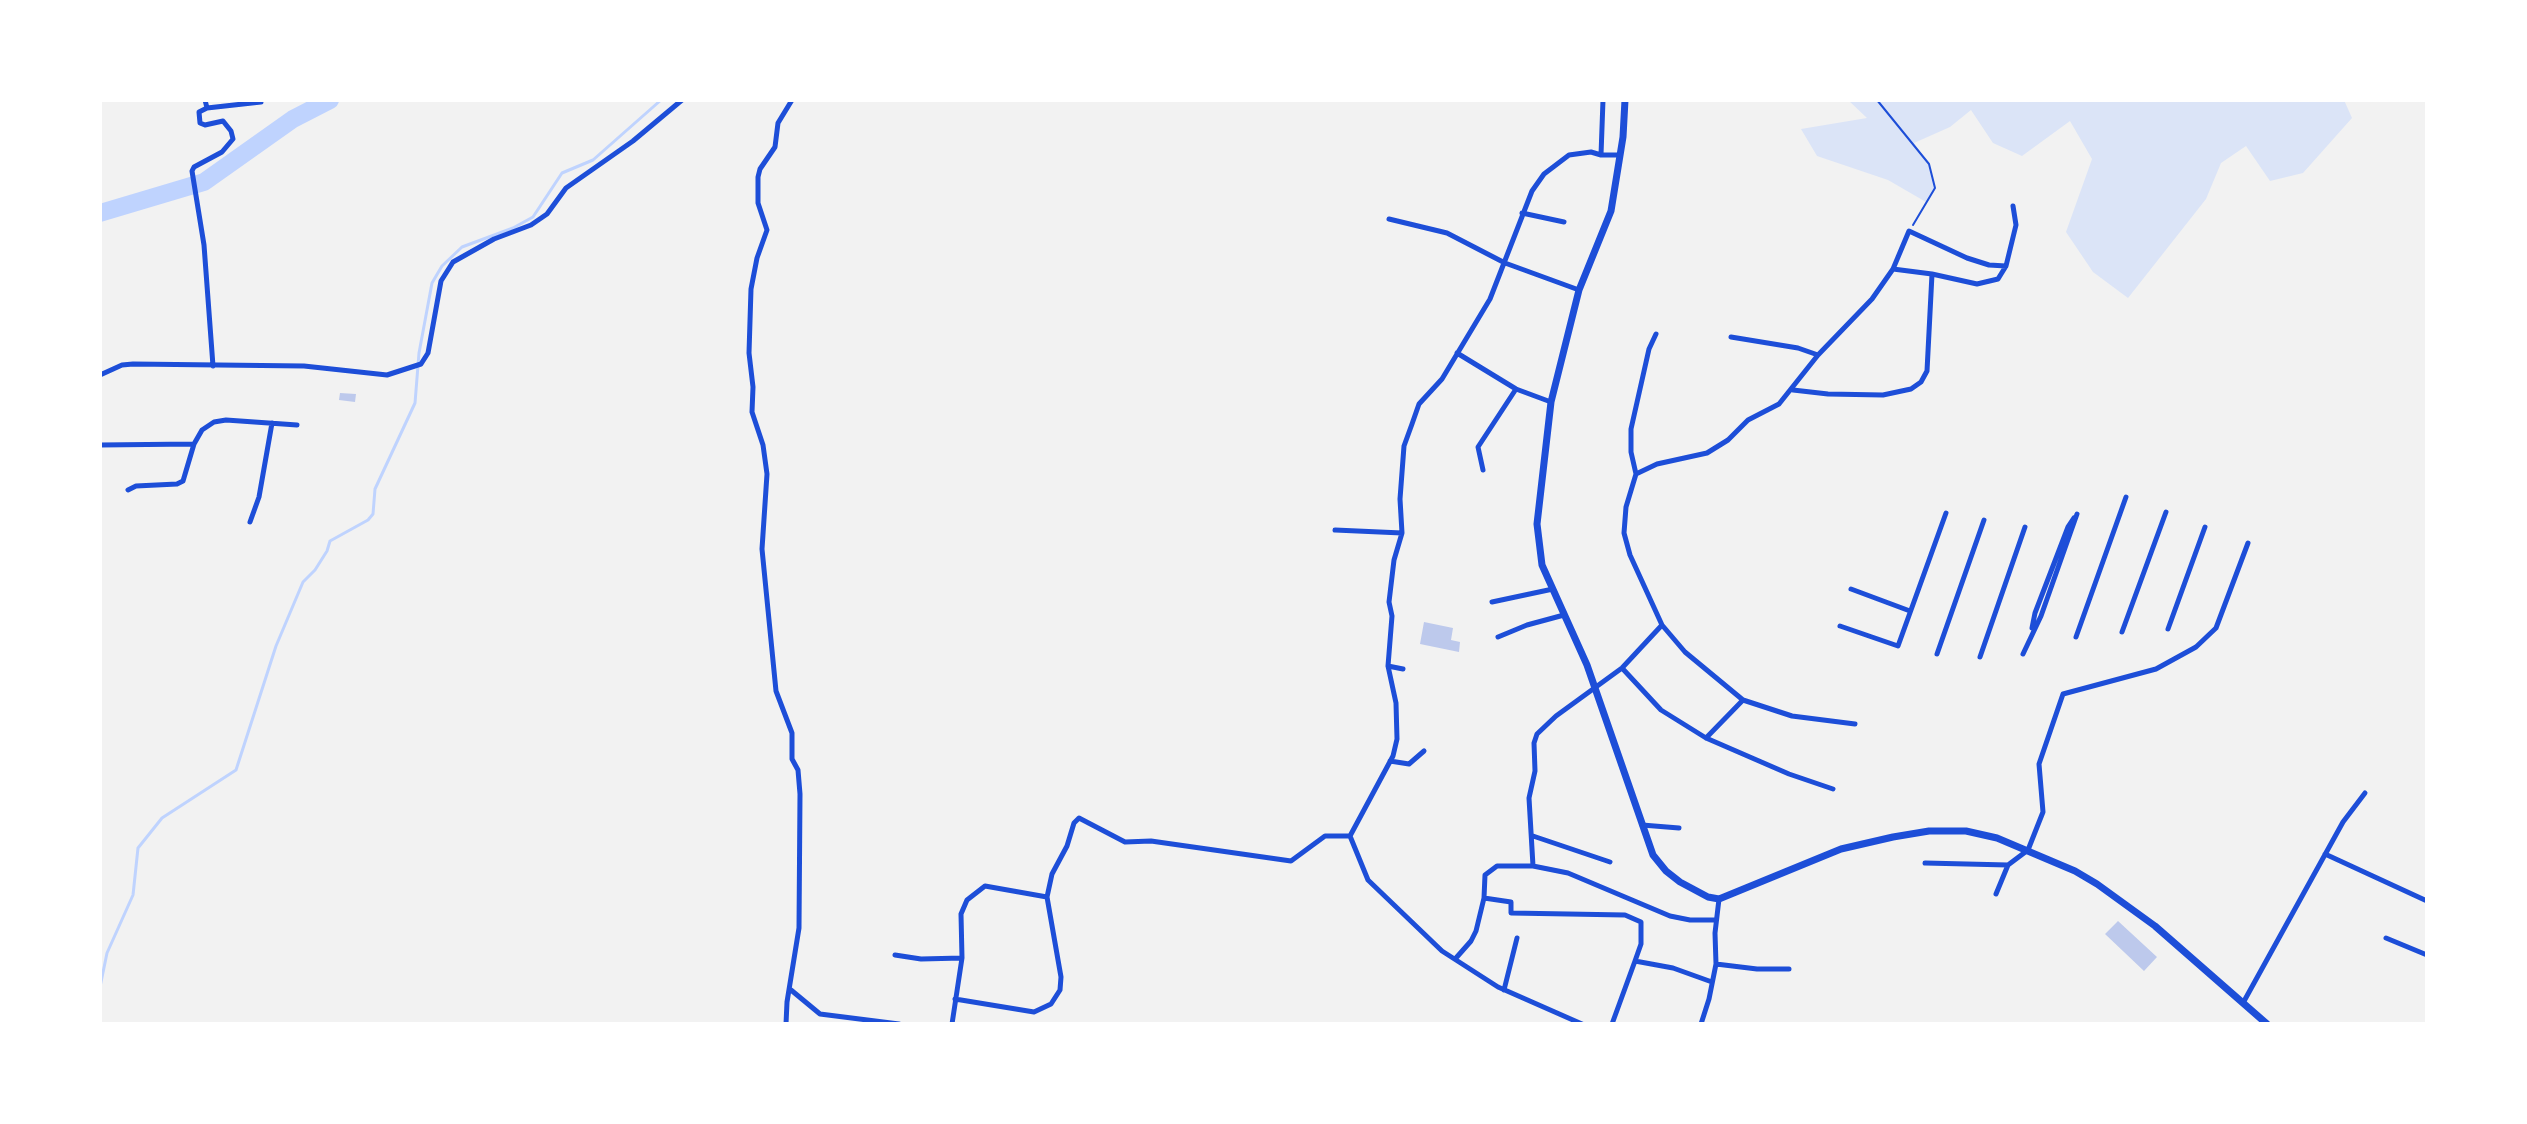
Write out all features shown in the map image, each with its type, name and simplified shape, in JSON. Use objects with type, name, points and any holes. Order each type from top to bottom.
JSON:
[{"type":"street","points":[[205,100],[207,108]]},
{"type":"street","points":[[100,375],[122,365],[304,366],[387,375],[411,369],[421,364],[428,353],[441,281],[453,262],[494,239],[531,225],[547,214],[566,188],[633,141],[682,100]]},
{"type":"street","points":[[786,1024],[799,928],[800,794],[798,770],[792,759],[792,733],[776,691],[762,549],[767,474],[763,445],[752,412],[749,337],[751,289],[767,230],[758,203],[758,177],[775,147],[778,123],[792,100]]},
{"type":"street","points":[[1601,155],[1603,100]]},
{"type":"street","points":[[1625,100],[1611,211],[1579,290],[1551,402],[1537,524],[1542,565],[1595,688],[1653,855],[1666,871],[1708,897],[1719,899],[1841,849],[1929,831],[1966,831],[1997,838],[2075,871],[2122,902],[2155,926],[2267,1024]]},
{"type":"street","points":[[213,366],[201,216],[194,194],[194,167],[222,152],[233,139],[223,121],[208,125],[200,123],[199,112],[207,108],[261,102]]},
{"type":"street","points":[[1350,836],[1390,761],[1397,739],[1397,718],[1388,666],[1392,616],[1389,602],[1391,578],[1402,533],[1400,499],[1404,446],[1419,404],[1442,379],[1490,299],[1522,213],[1544,174],[1569,155],[1591,152],[1619,155]]},
{"type":"street","points":[[1893,269],[1964,282],[1988,283],[1998,279],[2006,266],[2016,225],[2013,206]]},
{"type":"street","points":[[1522,213],[1564,222]]},
{"type":"street","points":[[1389,219],[1447,233],[1505,263],[1579,290]]},
{"type":"street","points":[[1636,474],[1657,464],[1707,453],[1728,440],[1748,420],[1779,404],[1818,355],[1872,299],[1893,269],[1909,231],[1967,258],[1989,265],[2006,266]]},
{"type":"street","points":[[1792,390],[1883,395],[1911,389],[1921,382],[1927,374],[1932,274]]},
{"type":"street","points":[[1656,334],[1649,349],[1631,429],[1631,452],[1636,474],[1626,507],[1624,533],[1630,555],[1662,625],[1685,652],[1743,700],[1792,716],[1855,724]]},
{"type":"street","points":[[1731,337],[1798,348],[1818,355]]},
{"type":"street","points":[[1457,353],[1516,389],[1551,402]]},
{"type":"street","points":[[1483,470],[1478,447],[1516,389]]},
{"type":"street","points":[[128,490],[136,486],[183,481],[194,444],[202,430],[214,422],[236,419],[297,425]]},
{"type":"street","points":[[250,522],[259,497],[272,423]]},
{"type":"street","points":[[100,445],[194,444]]},
{"type":"street","points":[[2076,637],[2126,497]]},
{"type":"street","points":[[2122,632],[2166,512]]},
{"type":"street","points":[[1840,626],[1898,646],[1946,513]]},
{"type":"street","points":[[2023,654],[2041,616],[2077,514],[2068,527],[2035,613],[2031,634]]},
{"type":"street","points":[[1937,654],[1984,520]]},
{"type":"street","points":[[1980,657],[2025,527]]},
{"type":"street","points":[[2168,629],[2205,527]]},
{"type":"street","points":[[1335,530],[1402,533]]},
{"type":"street","points":[[1996,894],[2008,865],[2028,850],[2043,812],[2039,764],[2063,694],[2156,669],[2196,647],[2216,628],[2248,543]]},
{"type":"street","points":[[1492,602],[1553,589]]},
{"type":"street","points":[[1851,589],[1910,611]]},
{"type":"street","points":[[1498,637],[1565,615]]},
{"type":"street","points":[[1533,866],[1529,798],[1535,771],[1534,743],[1537,734],[1556,716],[1622,668],[1662,625]]},
{"type":"street","points":[[1388,666],[1403,669]]},
{"type":"street","points":[[1622,668],[1661,710],[1706,738],[1789,774],[1833,789]]},
{"type":"street","points":[[1706,738],[1743,700]]},
{"type":"street","points":[[1390,761],[1409,764],[1424,751]]},
{"type":"street","points":[[2243,1003],[2343,822],[2365,793]]},
{"type":"street","points":[[955,999],[1034,1012],[1051,1004],[1060,990],[1061,977],[1047,897],[1052,874],[1079,818],[1125,842],[1151,841],[1291,861],[1325,836],[1350,836]]},
{"type":"street","points":[[1641,825],[1679,828]]},
{"type":"street","points":[[1350,836],[1368,880],[1442,951],[1504,990],[1582,1024]]},
{"type":"street","points":[[1533,836],[1610,862]]},
{"type":"street","points":[[2325,854],[2427,901]]},
{"type":"street","points":[[1925,863],[2008,865]]},
{"type":"street","points":[[1455,958],[1476,931],[1484,898],[1485,875],[1497,866],[1533,866],[1569,873],[1670,916],[1716,920]]},
{"type":"street","points":[[952,1024],[962,958],[961,914],[967,900],[985,886],[1047,897]]},
{"type":"street","points":[[1484,898],[1511,902],[1511,913],[1625,915],[1641,922],[1641,944],[1612,1024]]},
{"type":"street","points":[[1701,1024],[1716,964],[1719,899]]},
{"type":"street","points":[[1504,990],[1517,938]]},
{"type":"street","points":[[2386,938],[2427,955]]},
{"type":"street","points":[[895,955],[921,959],[962,958]]},
{"type":"street","points":[[1635,961],[1673,968],[1712,982]]},
{"type":"street","points":[[1716,964],[1789,969]]},
{"type":"street","points":[[790,990],[820,1014],[899,1024]]},
{"type":"path","points":[[1877,100],[1929,164],[1935,188],[1909,231]]},
{"type":"shaded area","points":[[1848,100],[2344,100],[2352,118],[2303,173],[2270,181],[2246,146],[2221,163],[2206,199],[2128,298],[2093,272],[2066,232],[2092,159],[2070,121],[2022,156],[1993,143],[1971,110],[1950,127],[1914,143],[1929,164],[1935,188],[1926,202],[1888,180],[1817,156],[1801,129],[1867,118]]},
{"type":"building","points":[[340,393],[356,394],[355,402],[339,400]]},
{"type":"building","points":[[1424,622],[1453,628],[1451,640],[1460,642],[1459,652],[1420,644]]},
{"type":"building","points":[[2118,921],[2157,957],[2144,971],[2105,934]]},
{"type":"waterway","points":[[100,213],[204,182],[293,119],[330,100]]},
{"type":"waterway","points":[[100,987],[107,953],[133,895],[138,848],[162,818],[236,770],[276,646],[303,582],[315,570],[330,541],[368,520],[373,514],[375,489],[415,403],[419,353],[432,283],[442,266],[462,247],[533,217],[562,173],[593,160],[661,100]]}]
